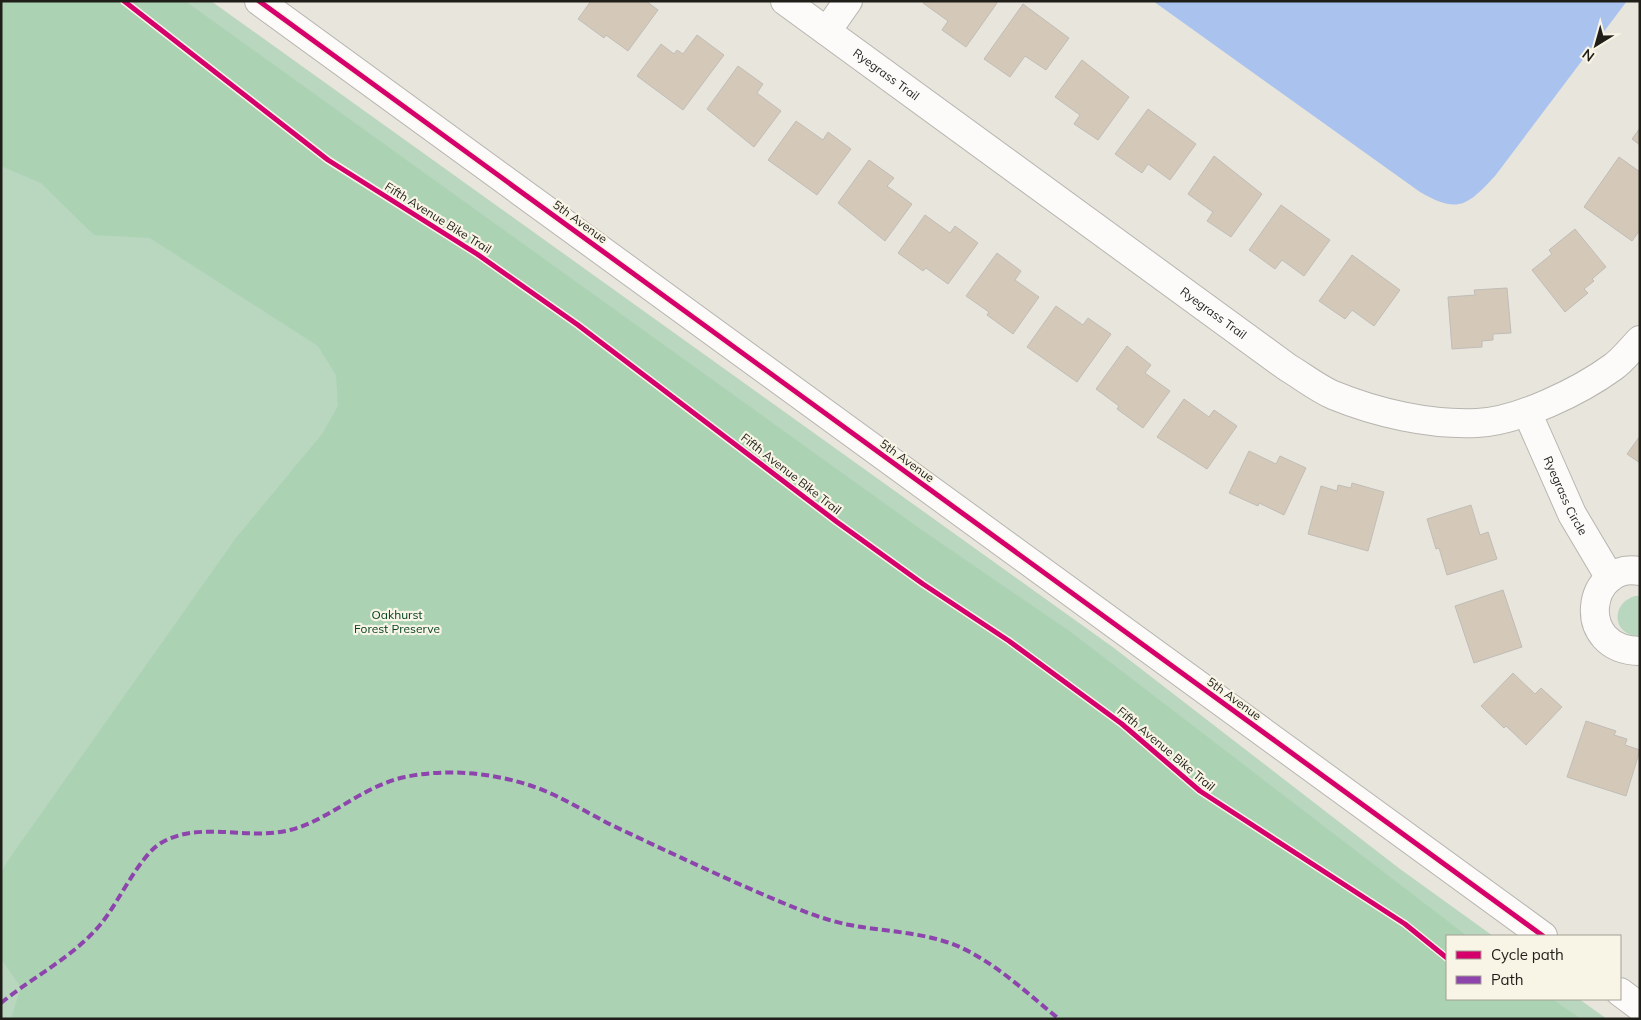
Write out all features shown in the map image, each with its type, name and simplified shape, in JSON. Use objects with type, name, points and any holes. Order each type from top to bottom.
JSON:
[{"type":"street","name":"5th Avenue","points":[[259,1],[1542,935]]},
{"type":"street","name":"Ryegrass Trail","points":[[785,1],[1287,368],[1332,394],[1382,411],[1427,420],[1479,423],[1527,412],[1570,394],[1614,366],[1640,340]]},
{"type":"street","points":[[827,31],[848,1]]},
{"type":"street","name":"Ryegrass Circle","points":[[1527,412],[1572,514],[1610,578]]},
{"type":"street","points":[[1640,571],[1622,572],[1610,578],[1601,588],[1595,600],[1594,613],[1597,626],[1604,638],[1615,647],[1627,651],[1640,651]]},
{"type":"street","points":[[1621,993],[1640,1007]]},
{"type":"green space","name":"Oakhurst Forest Preserve","points":[[1,1],[211,1],[1114,648],[1400,869],[1492,935],[1446,935],[1446,1000],[1580,1000],[1607,1019],[1,1019]]},
{"type":"green space","name":"Oakhurst Forest Preserve","points":[[1,1],[185,1],[916,526],[1072,633],[1466,935],[1446,935],[1446,1000],[1553,1000],[1581,1019],[11,1019],[21,987],[1,959],[1,873],[236,538],[323,433],[338,406],[336,375],[318,346],[150,238],[94,235],[41,183],[1,166]]},
{"type":"green space","points":[[1635,596],[1640,596],[1640,636],[1631,635],[1624,631],[1618,619],[1618,612],[1621,606]]},
{"type":"water","points":[[1153,1],[1627,1],[1495,176],[1469,200],[1453,205],[1433,199],[1420,192]]},
{"type":"building","points":[[591,1],[646,1],[658,10],[628,51],[606,35],[604,38],[578,19]]},
{"type":"building","points":[[924,1],[995,1],[997,3],[966,47],[942,30],[948,21],[923,3]]},
{"type":"building","points":[[1023,4],[1069,38],[1046,70],[1025,56],[1010,77],[984,59]]},
{"type":"building","points":[[697,35],[724,55],[683,110],[637,76],[661,44],[674,54],[677,50],[683,54]]},
{"type":"building","points":[[1082,60],[1129,97],[1098,140],[1074,124],[1080,115],[1055,97]]},
{"type":"building","points":[[738,66],[763,84],[757,93],[781,111],[754,147],[707,109]]},
{"type":"building","points":[[1148,109],[1196,144],[1170,180],[1148,164],[1142,173],[1115,154]]},
{"type":"building","points":[[796,121],[823,140],[828,132],[851,149],[817,195],[768,160]]},
{"type":"building","points":[[1640,128],[1640,145],[1632,139]]},
{"type":"building","points":[[1214,156],[1262,194],[1231,237],[1207,221],[1213,212],[1188,194]]},
{"type":"building","points":[[1619,157],[1640,172],[1640,230],[1632,241],[1584,207]]},
{"type":"building","points":[[869,160],[894,178],[887,186],[912,204],[885,241],[838,203]]},
{"type":"building","points":[[1281,205],[1330,240],[1304,276],[1282,260],[1275,269],[1249,250]]},
{"type":"building","points":[[925,215],[950,233],[955,226],[978,243],[948,284],[926,268],[923,271],[898,253]]},
{"type":"building","points":[[1575,229],[1606,267],[1584,289],[1588,293],[1565,312],[1532,270],[1552,254],[1549,250]]},
{"type":"building","points":[[997,253],[1021,271],[1015,280],[1039,297],[1013,334],[987,315],[989,312],[966,296]]},
{"type":"building","points":[[1352,255],[1400,290],[1374,326],[1352,310],[1345,319],[1319,301]]},
{"type":"building","points":[[1507,288],[1511,333],[1493,334],[1493,340],[1482,341],[1482,347],[1452,349],[1448,297],[1475,295],[1474,290]]},
{"type":"building","points":[[1056,306],[1083,325],[1088,318],[1111,334],[1077,382],[1027,347]]},
{"type":"building","points":[[1127,346],[1151,365],[1145,373],[1170,391],[1143,428],[1117,409],[1119,406],[1096,389]]},
{"type":"building","points":[[1184,399],[1209,417],[1214,410],[1237,426],[1207,469],[1157,437]]},
{"type":"building","points":[[1640,436],[1640,463],[1627,454]]},
{"type":"building","points":[[1249,451],[1276,464],[1280,456],[1306,468],[1284,515],[1259,503],[1258,506],[1229,493]]},
{"type":"building","points":[[1352,483],[1384,492],[1368,551],[1308,534],[1321,486],[1337,491],[1338,485],[1351,488]]},
{"type":"building","points":[[1471,505],[1480,535],[1488,532],[1497,559],[1447,575],[1439,548],[1436,549],[1427,519]]},
{"type":"building","points":[[1503,590],[1522,647],[1474,663],[1455,606]]},
{"type":"building","points":[[1513,673],[1535,694],[1541,688],[1562,707],[1526,745],[1506,726],[1504,728],[1481,706]]},
{"type":"building","points":[[1586,721],[1616,731],[1614,735],[1627,739],[1625,745],[1640,750],[1626,796],[1567,777]]},
{"type":"marked path","points":[[1,1003],[65,957],[89,937],[107,916],[145,858],[161,843],[176,836],[192,833],[274,833],[290,830],[319,819],[360,795],[389,781],[423,774],[461,773],[499,777],[535,787],[699,866],[812,914],[850,925],[935,939],[962,948],[1000,971],[1059,1019]]},
{"type":"cycle path","name":"Fifth Avenue Bike Trail","points":[[124,1],[328,160],[477,254],[578,325],[837,522],[923,584],[1009,641],[1122,724],[1200,791],[1405,924],[1446,957]]},
{"type":"cycle path","points":[[259,1],[1542,935]]}]
